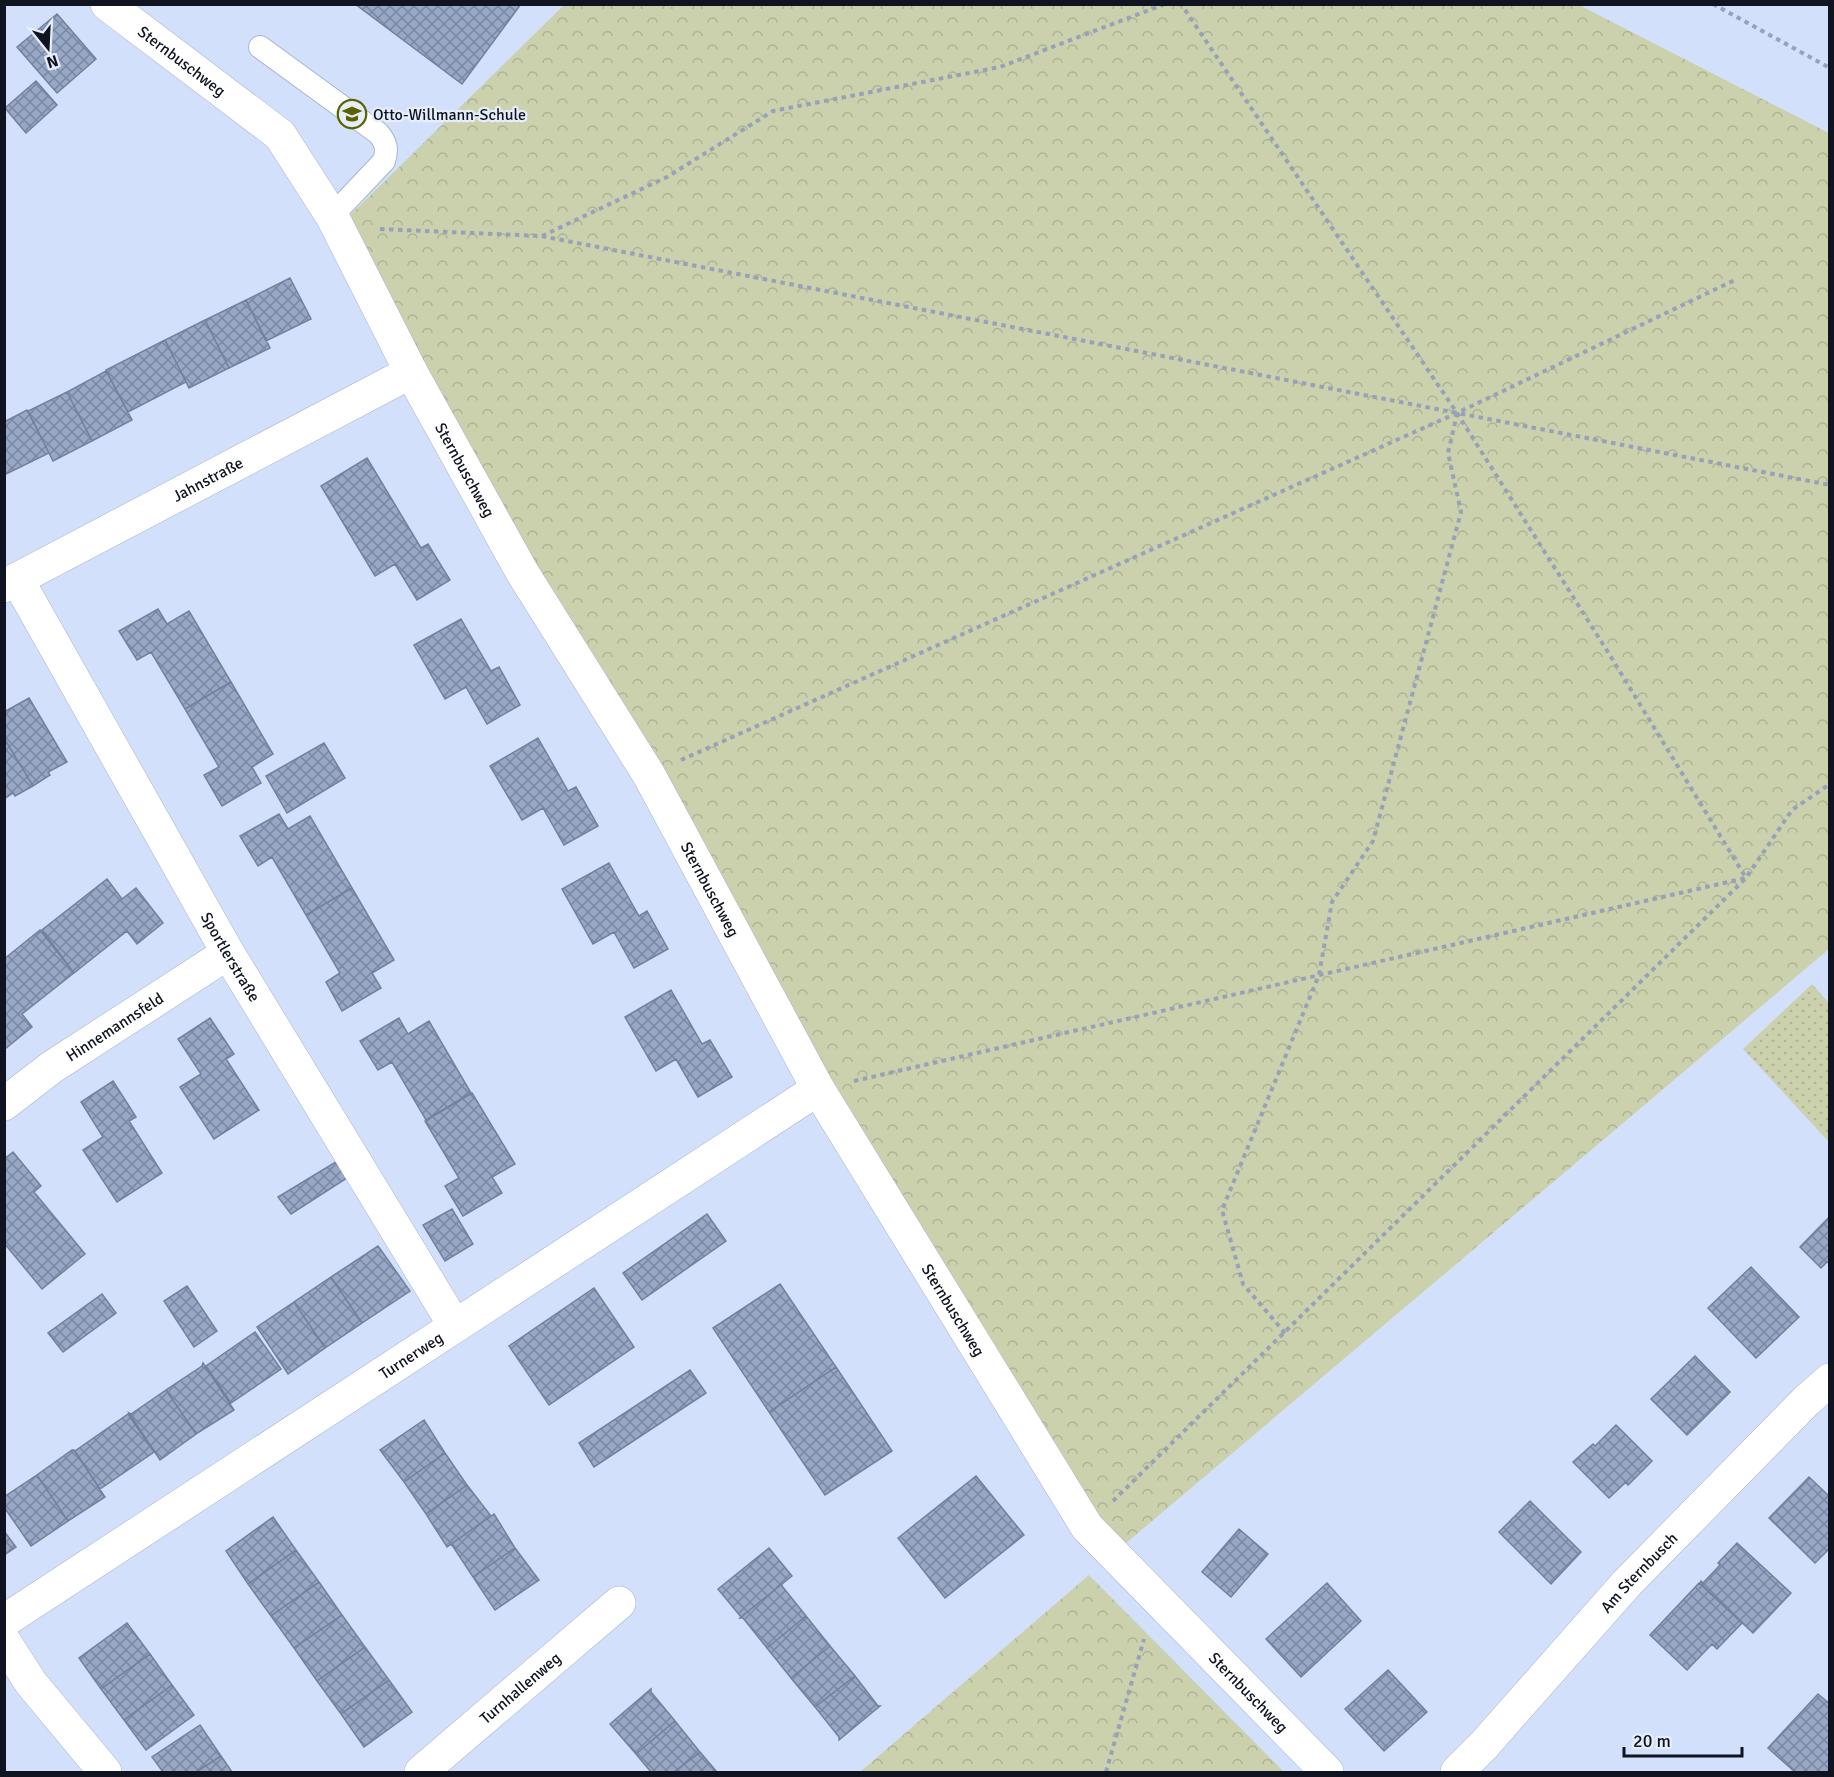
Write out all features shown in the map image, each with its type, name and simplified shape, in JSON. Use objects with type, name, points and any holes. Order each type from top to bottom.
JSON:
[{"type":"street","name":"Sternbuschweg","points":[[107,4],[280,135],[335,222],[411,372],[522,572],[649,775],[818,1089],[1087,1527],[1326,1773]]},
{"type":"street","name":"Jahnstraße","points":[[11,582],[411,372]]},
{"type":"street","name":"Sportlerstraße","points":[[11,582],[228,953],[455,1326]]},
{"type":"street","name":"Hinnemannsfeld","points":[[4,1104],[52,1067],[228,953]]},
{"type":"street","name":"Turnerweg","points":[[4,1621],[818,1089]]},
{"type":"street","name":"Am Sternbusch","points":[[1456,1773],[1484,1745],[1628,1583],[1806,1401],[1830,1380]]},
{"type":"street","name":"Turnhallenweg","points":[[421,1773],[620,1603]]},
{"type":"street","points":[[4,1641],[32,1683],[105,1773]]},
{"type":"lane","points":[[260,47],[378,133],[385,143],[387,149],[384,160],[335,222]]},
{"type":"path","points":[[541,236],[667,177],[773,111],[1000,67],[1165,4]]},
{"type":"path","points":[[1181,4],[1457,413],[1611,657],[1746,878]]},
{"type":"path","points":[[1713,4],[1830,68]]},
{"type":"path","points":[[335,222],[541,236],[1830,485]]},
{"type":"path","points":[[649,775],[1457,413],[1737,279]]},
{"type":"path","points":[[1285,1333],[1243,1284],[1222,1210],[1319,975],[1332,902],[1373,841],[1461,512],[1448,453],[1457,413]]},
{"type":"path","points":[[1087,1527],[1746,878],[1792,810],[1830,784]]},
{"type":"path","points":[[818,1089],[1746,878]]},
{"type":"path","points":[[1106,1773],[1155,1598]]},
{"type":"green space","points":[[668,4],[671,7],[674,4],[1579,5],[1829,133],[1829,949],[1113,1554],[1087,1527],[338,227],[564,5]]},
{"type":"green space","points":[[1812,984],[1829,1003],[1829,1142],[1743,1049]]},
{"type":"green space","points":[[1089,1575],[1284,1772],[860,1772]]},
{"type":"building","points":[[355,4],[521,4],[462,84]]},
{"type":"building","points":[[57,14],[96,59],[57,93],[17,47]]},
{"type":"building","points":[[36,81],[57,105],[26,133],[5,108]]},
{"type":"building","points":[[290,278],[311,319],[266,341],[246,300]]},
{"type":"building","points":[[246,300],[270,348],[229,368],[205,320]]},
{"type":"building","points":[[205,320],[229,368],[189,388],[165,340]]},
{"type":"building","points":[[165,340],[186,382],[128,412],[106,370]]},
{"type":"building","points":[[106,371],[132,420],[92,441],[67,392]]},
{"type":"building","points":[[67,392],[92,441],[53,461],[28,411]]},
{"type":"building","points":[[27,410],[49,453],[4,475],[4,422]]},
{"type":"building","points":[[367,458],[421,548],[428,544],[450,580],[417,600],[395,564],[375,576],[321,486]]},
{"type":"building","points":[[158,609],[167,624],[189,611],[231,682],[185,709],[151,652],[137,660],[119,631]]},
{"type":"building","points":[[461,619],[491,671],[499,667],[520,705],[487,724],[466,687],[445,699],[414,645]]},
{"type":"building","points":[[231,682],[273,754],[252,767],[261,783],[222,806],[204,775],[219,767],[185,709]]},
{"type":"building","points":[[29,698],[67,762],[48,772],[50,775],[33,786],[4,738],[4,712]]},
{"type":"building","points":[[4,738],[33,786],[4,799]]},
{"type":"building","points":[[538,738],[568,791],[576,787],[598,826],[564,845],[543,808],[522,820],[490,766]]},
{"type":"building","points":[[324,743],[345,778],[287,813],[266,776]]},
{"type":"building","points":[[279,814],[288,829],[310,816],[352,888],[306,915],[272,857],[258,866],[240,836]]},
{"type":"building","points":[[609,863],[639,916],[647,911],[668,949],[634,968],[614,932],[593,944],[562,889]]},
{"type":"building","points":[[107,879],[122,899],[136,888],[163,923],[137,944],[127,931],[74,973],[42,930]]},
{"type":"building","points":[[352,888],[394,960],[372,973],[381,988],[342,1011],[326,982],[340,973],[306,915]]},
{"type":"building","points":[[40,930],[74,973],[22,1014],[32,1027],[5,1049],[4,959]]},
{"type":"building","points":[[671,990],[702,1044],[710,1040],[732,1077],[698,1097],[676,1059],[656,1071],[625,1017]]},
{"type":"building","points":[[210,1018],[234,1054],[226,1059],[259,1110],[214,1139],[180,1087],[201,1074],[178,1039]]},
{"type":"building","points":[[399,1018],[408,1034],[429,1021],[471,1093],[426,1120],[392,1062],[378,1070],[360,1041]]},
{"type":"building","points":[[113,1081],[136,1117],[129,1121],[162,1173],[117,1202],[83,1150],[103,1137],[81,1102]]},
{"type":"building","points":[[472,1093],[515,1164],[492,1177],[502,1193],[463,1216],[445,1186],[459,1178],[425,1121]]},
{"type":"building","points":[[13,1152],[41,1186],[34,1192],[85,1254],[42,1289],[4,1243],[4,1159]]},
{"type":"building","points":[[339,1160],[350,1176],[291,1214],[278,1197]]},
{"type":"building","points":[[452,1209],[473,1244],[445,1261],[423,1225]]},
{"type":"building","points":[[707,1214],[726,1241],[642,1300],[623,1273]]},
{"type":"building","points":[[1830,1216],[1830,1264],[1827,1262],[1821,1268],[1800,1247]]},
{"type":"building","points":[[378,1246],[410,1291],[362,1323],[331,1277]]},
{"type":"building","points":[[1751,1267],[1799,1317],[1756,1358],[1708,1308]]},
{"type":"building","points":[[331,1277],[362,1323],[325,1348],[294,1302]]},
{"type":"building","points":[[780,1284],[836,1367],[769,1412],[713,1328]]},
{"type":"building","points":[[187,1286],[217,1331],[194,1347],[164,1301]]},
{"type":"building","points":[[594,1288],[634,1347],[549,1405],[509,1346]]},
{"type":"building","points":[[102,1294],[116,1313],[63,1352],[48,1333]]},
{"type":"building","points":[[294,1302],[325,1348],[288,1374],[257,1327]]},
{"type":"building","points":[[255,1332],[281,1369],[231,1403],[206,1366]]},
{"type":"building","points":[[1695,1356],[1730,1392],[1687,1435],[1651,1399]]},
{"type":"building","points":[[203,1363],[234,1410],[196,1434],[166,1390],[202,1366]]},
{"type":"building","points":[[836,1367],[892,1451],[825,1495],[769,1412]]},
{"type":"building","points":[[690,1370],[706,1393],[594,1467],[579,1443]]},
{"type":"building","points":[[166,1390],[196,1434],[160,1460],[129,1413],[131,1414]]},
{"type":"building","points":[[128,1414],[154,1452],[100,1489],[75,1451]]},
{"type":"building","points":[[424,1420],[445,1453],[404,1482],[380,1450]]},
{"type":"building","points":[[1616,1425],[1652,1461],[1628,1485],[1626,1482],[1609,1498],[1573,1462],[1593,1444],[1595,1446]]},
{"type":"building","points":[[72,1450],[105,1497],[68,1521],[37,1475]]},
{"type":"building","points":[[445,1453],[467,1485],[426,1514],[404,1482]]},
{"type":"building","points":[[37,1475],[68,1521],[31,1546],[4,1507],[4,1497]]},
{"type":"building","points":[[976,1476],[1024,1535],[945,1598],[898,1538]]},
{"type":"building","points":[[1809,1477],[1830,1497],[1830,1548],[1815,1563],[1769,1518]]},
{"type":"building","points":[[467,1485],[491,1516],[447,1547],[426,1514]]},
{"type":"building","points":[[1530,1501],[1581,1552],[1551,1584],[1499,1532]]},
{"type":"building","points":[[494,1514],[515,1548],[473,1577],[450,1545]]},
{"type":"building","points":[[273,1517],[296,1550],[248,1584],[226,1551]]},
{"type":"building","points":[[1239,1529],[1268,1554],[1231,1597],[1202,1572]]},
{"type":"building","points":[[4,1531],[16,1547],[4,1555]]},
{"type":"building","points":[[1737,1543],[1791,1593],[1753,1633],[1700,1583],[1701,1581],[1703,1583],[1720,1565],[1718,1563]]},
{"type":"building","points":[[515,1548],[539,1580],[495,1610],[473,1577]]},
{"type":"building","points":[[769,1548],[792,1576],[741,1617],[718,1589]]},
{"type":"building","points":[[296,1550],[319,1582],[271,1616],[248,1584]]},
{"type":"building","points":[[319,1582],[342,1615],[294,1648],[271,1616]]},
{"type":"building","points":[[1327,1583],[1361,1621],[1301,1677],[1266,1639]]},
{"type":"building","points":[[1699,1583],[1742,1623],[1717,1649],[1712,1644],[1687,1670],[1650,1635]]},
{"type":"building","points":[[782,1584],[806,1616],[767,1648],[743,1618],[740,1618]]},
{"type":"building","points":[[342,1615],[365,1647],[317,1681],[294,1648]]},
{"type":"building","points":[[806,1616],[830,1646],[791,1678],[767,1648]]},
{"type":"building","points":[[127,1623],[150,1654],[101,1689],[79,1658]]},
{"type":"building","points":[[830,1646],[855,1676],[815,1707],[791,1678]]},
{"type":"building","points":[[365,1647],[389,1680],[341,1714],[317,1681]]},
{"type":"building","points":[[150,1654],[172,1685],[124,1720],[101,1689]]},
{"type":"building","points":[[1388,1670],[1427,1712],[1384,1751],[1345,1709]]},
{"type":"building","points":[[855,1676],[880,1706],[839,1740],[815,1707]]},
{"type":"building","points":[[389,1680],[412,1712],[364,1747],[341,1714]]},
{"type":"building","points":[[172,1685],[194,1715],[146,1750],[124,1720]]},
{"type":"building","points":[[651,1689],[675,1721],[636,1754],[610,1724]]},
{"type":"building","points":[[1818,1694],[1830,1704],[1830,1772],[1795,1772],[1768,1748]]},
{"type":"building","points":[[675,1721],[700,1752],[674,1772],[651,1772],[636,1754]]},
{"type":"building","points":[[200,1725],[221,1756],[196,1772],[163,1772],[152,1757]]},
{"type":"building","points":[[700,1752],[717,1772],[674,1772]]},
{"type":"building","points":[[221,1756],[232,1772],[196,1772]]},
{"type":"place","name":"Otto-Willmann-Schule","points":[[352,114]]}]
